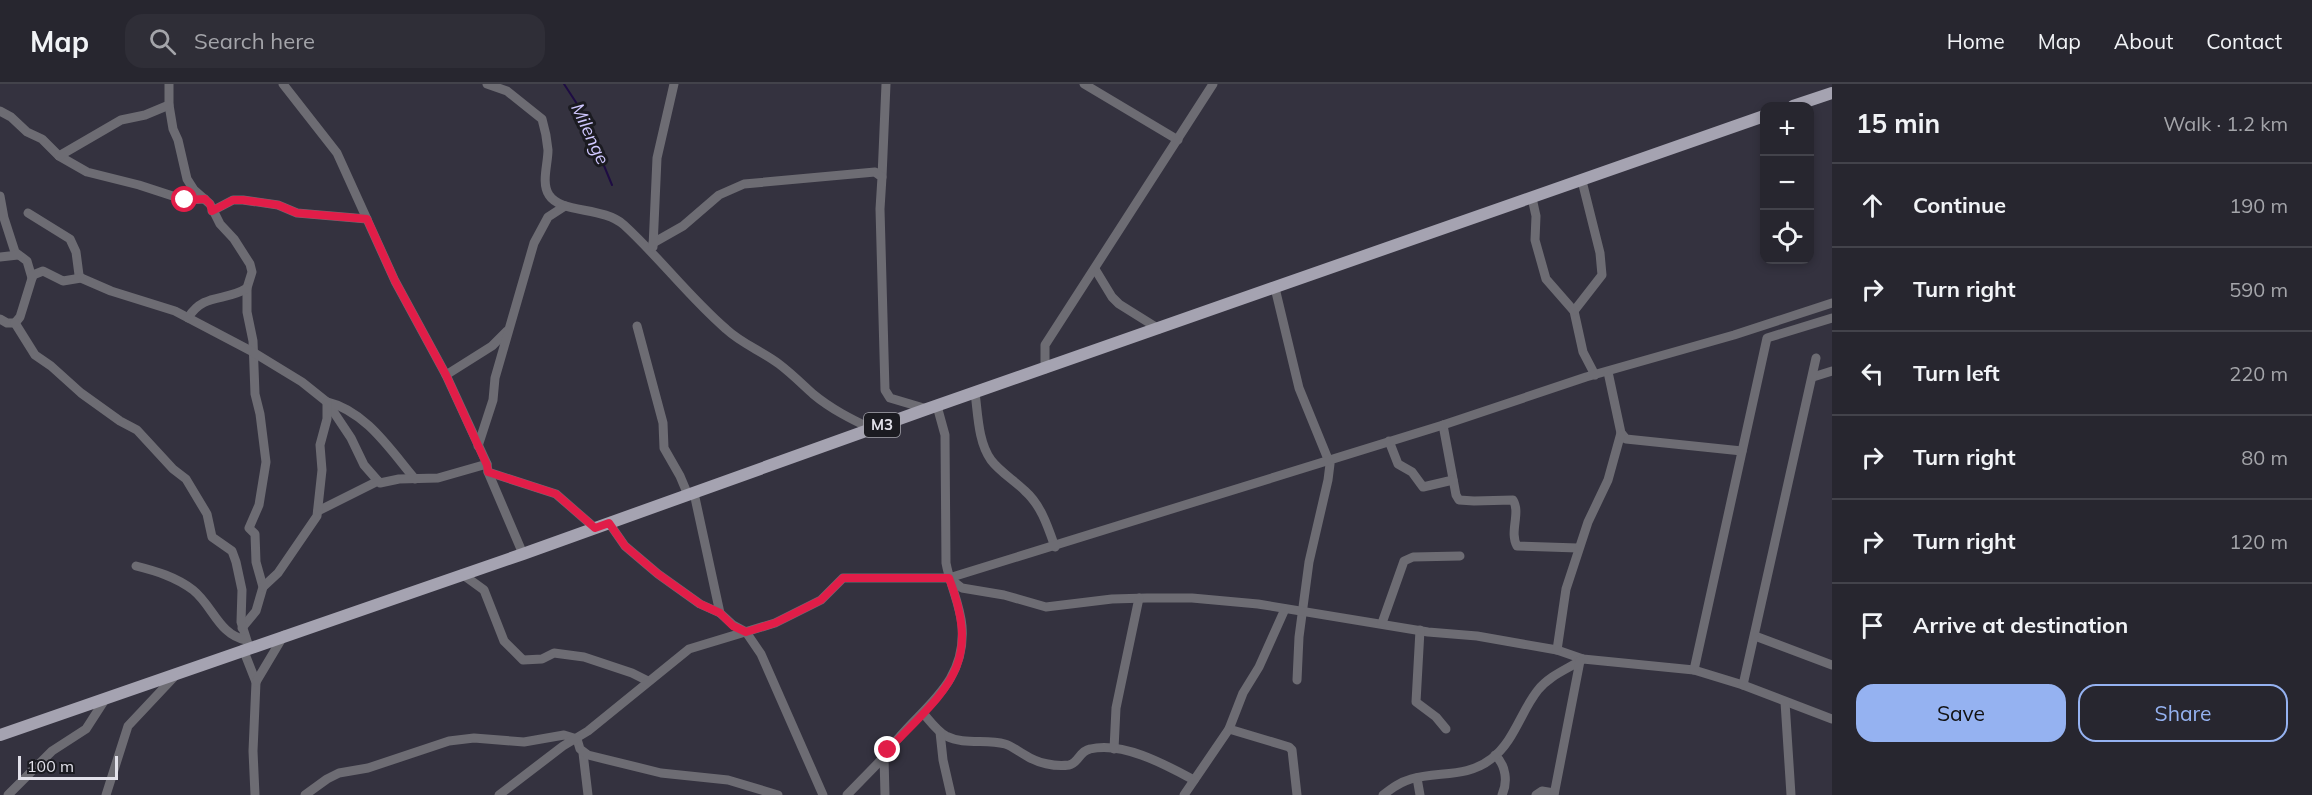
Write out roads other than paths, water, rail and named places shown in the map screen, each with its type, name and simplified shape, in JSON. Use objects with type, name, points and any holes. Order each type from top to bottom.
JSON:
[{"type":"main road","points":[[1805,102],[1832,93]]},
{"type":"main road","name":"M3","points":[[0,735],[177,673],[246,646],[523,554],[872,429],[1760,118]]},
{"type":"street","points":[[169,84],[169,105],[173,129],[178,140],[187,179],[194,190],[210,204],[219,224],[227,230],[250,264],[252,276],[247,288],[247,312],[253,352],[255,394],[266,462],[259,505],[249,528],[255,534],[256,562],[263,587]]},
{"type":"street","points":[[284,84],[337,153],[395,281],[446,375],[523,554]]},
{"type":"street","points":[[487,84],[507,91],[542,119],[548,151],[546,188],[551,198],[565,206],[613,217],[653,248],[670,274],[741,342],[777,362],[814,395],[844,416],[872,429]]},
{"type":"street","points":[[653,248],[657,158],[674,84]]},
{"type":"street","points":[[847,795],[947,686],[962,654],[959,605],[949,578],[945,543],[945,435],[932,408],[890,398],[885,390],[882,362],[883,298],[880,219],[886,84]]},
{"type":"street","points":[[1084,84],[1178,140]]},
{"type":"street","points":[[1044,369],[1045,345],[1213,84]]},
{"type":"street","points":[[59,156],[121,120],[145,115],[169,105]]},
{"type":"street","points":[[0,111],[12,117],[27,132],[42,139],[59,156],[78,168],[139,184],[185,200],[205,199]]},
{"type":"street","points":[[653,248],[719,195],[744,184],[870,171],[882,177]]},
{"type":"street","points":[[1574,311],[1602,275],[1600,253],[1582,181]]},
{"type":"street","points":[[0,196],[4,218],[15,252],[27,261],[32,278]]},
{"type":"street","points":[[1532,198],[1536,216],[1535,240],[1546,279],[1574,311],[1583,352],[1595,375]]},
{"type":"street","points":[[212,211],[233,200],[243,200],[278,205],[297,213],[367,219]]},
{"type":"street","points":[[478,446],[493,400],[495,378],[534,243],[548,217],[565,206]]},
{"type":"street","points":[[28,213],[70,239],[81,278]]},
{"type":"street","points":[[0,257],[18,255]]},
{"type":"street","points":[[1095,268],[1112,297],[1119,304],[1159,329]]},
{"type":"street","points":[[0,319],[7,323],[15,323],[20,318],[32,278],[37,272],[43,271],[63,281],[81,278],[111,291],[175,311],[253,352],[302,382],[327,402],[351,438],[364,465],[380,483],[399,479],[450,476],[487,468],[556,494],[595,528]]},
{"type":"street","points":[[188,318],[201,304],[247,288]]},
{"type":"street","points":[[1275,288],[1299,388],[1330,465],[1329,480],[1309,562],[1299,637],[1297,680]]},
{"type":"street","points":[[500,795],[563,746],[577,739],[689,649],[775,623],[821,600],[843,578],[949,578],[1443,425],[1639,361],[1762,326],[1832,303]]},
{"type":"street","points":[[1767,338],[1832,318]]},
{"type":"street","points":[[15,323],[35,355],[81,393],[120,421],[137,430],[173,469],[186,479],[207,514],[212,537],[216,542],[232,551],[241,580],[243,628],[256,682],[253,751],[255,795]]},
{"type":"street","points":[[637,326],[663,423],[664,448],[691,494],[720,613]]},
{"type":"street","points":[[1694,670],[1767,338],[1762,326]]},
{"type":"street","points":[[446,375],[492,346],[510,327]]},
{"type":"street","points":[[1743,686],[1816,358]]},
{"type":"street","points":[[1608,372],[1623,437],[1629,440],[1743,451]]},
{"type":"street","points":[[1813,377],[1832,372]]},
{"type":"street","points":[[975,393],[985,450],[996,465],[1027,492],[1037,504],[1055,547]]},
{"type":"street","points":[[243,628],[256,611],[263,587],[278,573],[317,516],[322,470],[320,444],[327,419],[327,402]]},
{"type":"street","points":[[327,402],[344,408],[374,431],[393,450],[415,479]]},
{"type":"street","points":[[1443,425],[1459,500],[1515,502],[1514,540],[1517,546],[1578,548]]},
{"type":"street","points":[[1557,650],[1563,603],[1578,548],[1608,480],[1621,433]]},
{"type":"street","points":[[1389,441],[1398,464],[1412,472],[1423,487],[1453,480]]},
{"type":"street","points":[[318,511],[378,481]]},
{"type":"street","points":[[609,523],[625,546],[658,574],[700,604],[720,613],[733,626],[746,632],[761,654],[823,795]]},
{"type":"street","points":[[1382,623],[1404,561],[1413,557],[1460,556]]},
{"type":"street","points":[[136,566],[172,578],[193,590],[208,605],[229,634],[246,646]]},
{"type":"street","points":[[462,574],[484,590],[504,641],[523,660],[542,658],[554,653],[584,657],[632,673],[648,681]]},
{"type":"street","points":[[949,578],[962,588],[1004,595],[1046,608],[1139,598],[1192,598],[1258,604],[1420,630],[1477,636],[1557,650],[1582,660],[1694,670],[1832,719]]},
{"type":"street","points":[[1114,749],[1116,708],[1139,598]]},
{"type":"street","points":[[1184,795],[1229,729],[1285,609]]},
{"type":"street","points":[[1420,630],[1416,702],[1436,717],[1446,729]]},
{"type":"street","points":[[256,682],[284,635]]},
{"type":"street","points":[[1755,636],[1832,665]]},
{"type":"street","points":[[1383,795],[1397,784],[1417,778],[1457,774],[1476,769],[1495,756],[1537,692],[1555,675],[1582,660]]},
{"type":"street","points":[[1536,795],[1542,791],[1554,794],[1582,660]]},
{"type":"street","points":[[106,795],[128,726],[177,673]]},
{"type":"street","points":[[8,795],[52,752],[86,729],[106,698]]},
{"type":"street","points":[[1785,702],[1791,795]]},
{"type":"street","points":[[923,713],[940,732],[962,741],[1006,744],[1040,763],[1069,765],[1075,762],[1081,753],[1090,749],[1114,749],[1140,754],[1165,764],[1194,780]]},
{"type":"street","points":[[1229,729],[1289,747],[1292,750],[1297,795]]},
{"type":"street","points":[[940,732],[943,760],[951,795]]},
{"type":"street","points":[[305,795],[339,773],[368,768],[449,741],[474,738],[524,742],[564,735],[577,739],[584,753],[588,795]]},
{"type":"street","points":[[584,753],[661,773],[728,780],[778,795]]},
{"type":"street","points":[[1495,756],[1503,765],[1506,782],[1502,795]]},
{"type":"street","points":[[884,757],[885,795]]},
{"type":"street","points":[[1417,778],[1420,795]]},
{"type":"waterway","name":"Milenge","points":[[564,84],[581,110],[612,185]]}]
